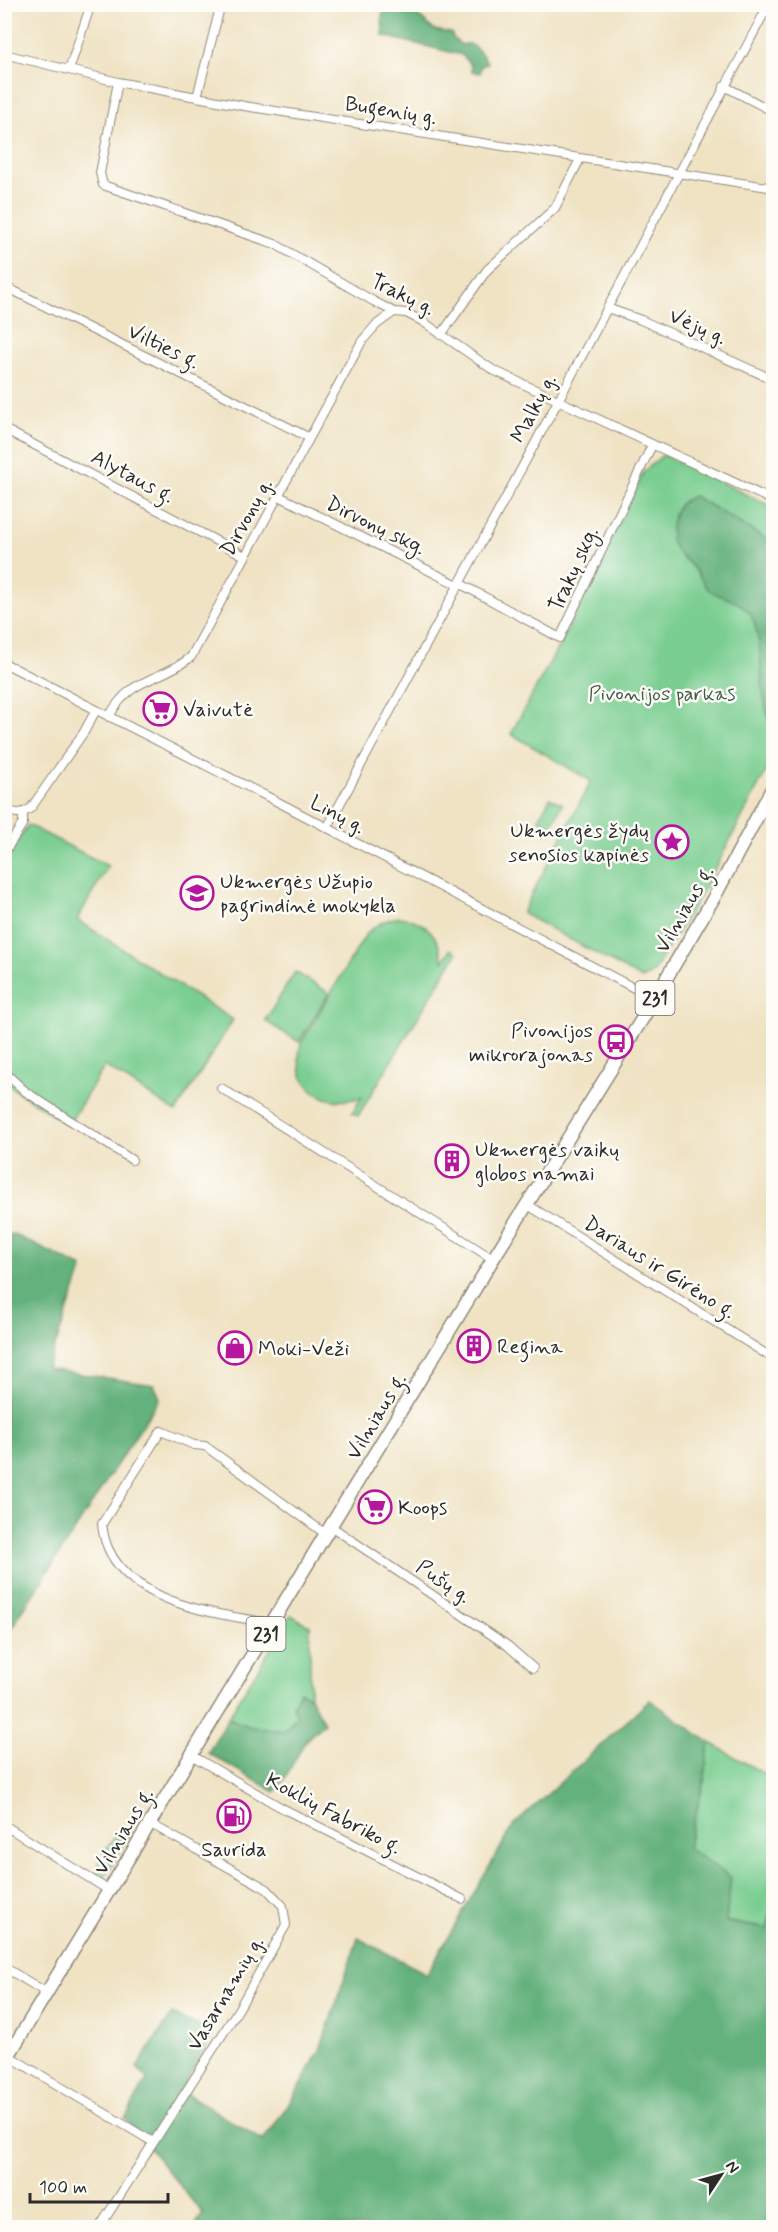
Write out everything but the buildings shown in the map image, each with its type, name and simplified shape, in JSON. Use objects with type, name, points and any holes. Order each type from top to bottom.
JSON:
[{"type":"main road","name":"Vilniaus g.","points":[[7,2060],[493,1259],[654,999],[716,894],[774,785]]},
{"type":"street","points":[[69,70],[91,4]]},
{"type":"street","points":[[197,97],[221,4]]},
{"type":"street","name":"Malkų g.","points":[[327,828],[769,4]]},
{"type":"street","name":"Bugenių g.","points":[[4,54],[118,82],[197,97],[774,188]]},
{"type":"street","name":"Trakų g.","points":[[118,82],[100,173],[103,185],[275,244],[394,312],[406,313],[493,370],[774,501]]},
{"type":"street","points":[[724,86],[774,112]]},
{"type":"street","points":[[441,335],[487,270],[555,208],[580,159]]},
{"type":"street","points":[[4,299],[7,287]]},
{"type":"street","name":"Vilties g.","points":[[7,287],[308,437]]},
{"type":"street","name":"Vėjų g.","points":[[607,308],[641,320],[774,380]]},
{"type":"street","name":"Dirvonų g.","points":[[109,717],[127,692],[137,684],[180,666],[191,657],[279,496],[308,437],[362,341],[376,325],[394,312]]},
{"type":"street","name":"Alytaus g.","points":[[4,429],[245,556]]},
{"type":"street","name":"Trakų skg.","points":[[459,584],[560,638],[652,445]]},
{"type":"street","name":"Dirvonų skg.","points":[[279,496],[459,584]]},
{"type":"street","name":"Linų g.","points":[[4,663],[654,999]]},
{"type":"street","points":[[4,809],[12,813],[23,813],[31,808],[84,732],[96,710]]},
{"type":"street","points":[[4,853],[23,823],[23,813]]},
{"type":"street","points":[[4,1072],[26,1092],[132,1160]]},
{"type":"street","points":[[221,1088],[493,1259]]},
{"type":"street","name":"Dariaus ir Girėno g.","points":[[528,1205],[774,1359]]},
{"type":"street","name":"Pušų g.","points":[[273,1623],[217,1615],[171,1601],[126,1576],[116,1565],[104,1541],[102,1524],[160,1431],[194,1445],[205,1446],[330,1531],[508,1646],[533,1668]]},
{"type":"street","name":"Koklių Fabriko g.","points":[[191,1755],[282,1808],[462,1899]]},
{"type":"street","name":"Vasarnamių g.","points":[[99,2228],[238,2010],[286,1925],[283,1906],[267,1889],[151,1824]]},
{"type":"street","points":[[4,1825],[110,1891]]},
{"type":"street","points":[[4,1967],[47,1993]]},
{"type":"street","points":[[7,2060],[153,2142]]},
{"type":"green space","points":[[395,5],[406,5],[434,30],[451,33],[454,39],[462,45],[470,44],[488,63],[481,66],[480,73],[471,71],[471,65],[462,55],[383,36],[382,14]]},
{"type":"green space","name":"Pivonijos parkas","points":[[663,455],[773,507],[773,758],[707,884],[653,973],[642,979],[522,913],[591,781],[511,734],[563,638],[644,471]]},
{"type":"green space","points":[[694,496],[773,543],[773,726],[765,703],[757,631],[753,619],[740,604],[707,588],[699,575],[677,552],[671,540],[672,522],[677,509],[685,500]]},
{"type":"green space","points":[[550,798],[563,804],[551,826],[539,819]]},
{"type":"green space","points":[[28,825],[108,866],[77,920],[233,1020],[176,1112],[105,1066],[68,1125],[5,1083],[4,864]]},
{"type":"green space","points":[[400,917],[418,922],[430,931],[435,937],[443,961],[451,949],[457,953],[358,1116],[352,1113],[362,1097],[334,1100],[322,1097],[305,1082],[299,1058],[301,1043],[366,934],[382,922]]},
{"type":"green space","points":[[295,972],[329,993],[299,1042],[265,1021]]},
{"type":"green space","points":[[5,1234],[17,1236],[83,1268],[47,1369],[154,1385],[160,1398],[5,1638]]},
{"type":"green space","points":[[291,1615],[310,1626],[310,1697],[300,1691],[293,1706],[297,1716],[284,1731],[251,1727],[228,1718]]},
{"type":"green space","points":[[300,1691],[310,1697],[324,1723],[306,1740],[275,1792],[208,1753],[228,1718],[251,1727],[284,1731],[297,1716],[293,1706]]},
{"type":"green space","points":[[650,1700],[709,1742],[705,1777],[687,1848],[731,1877],[726,1922],[767,1929],[773,1907],[773,2227],[194,2227],[203,2214],[125,2119],[147,2079],[137,2067],[172,2014],[199,2026],[212,2037],[181,2090],[263,2141],[294,2096],[320,2050],[358,1938],[427,1974],[513,1826]]},
{"type":"green space","points":[[709,1742],[773,1779],[774,1907],[768,1929],[726,1921],[687,1848],[705,1777]]},
{"type":"green space","points":[[127,1832],[131,1833],[103,1880],[97,1873],[103,1854],[116,1838]]},
{"type":"place","name":"Vaivutė","points":[[160,709]]},
{"type":"place","name":"Ukmergės žydų senosios kapinės","points":[[672,842]]},
{"type":"place","name":"Ukmergės Užupio pagrindinė mokykla","points":[[197,893]]},
{"type":"place","name":"Pivonijos mikrorajonas","points":[[616,1042]]},
{"type":"place","name":"Ukmergės vaikų globos namai","points":[[452,1161]]},
{"type":"place","name":"Regina","points":[[474,1346]]},
{"type":"place","name":"Moki-Veži","points":[[235,1348]]},
{"type":"place","name":"Koops","points":[[375,1507]]},
{"type":"place","name":"Saurida","points":[[234,1816]]}]
